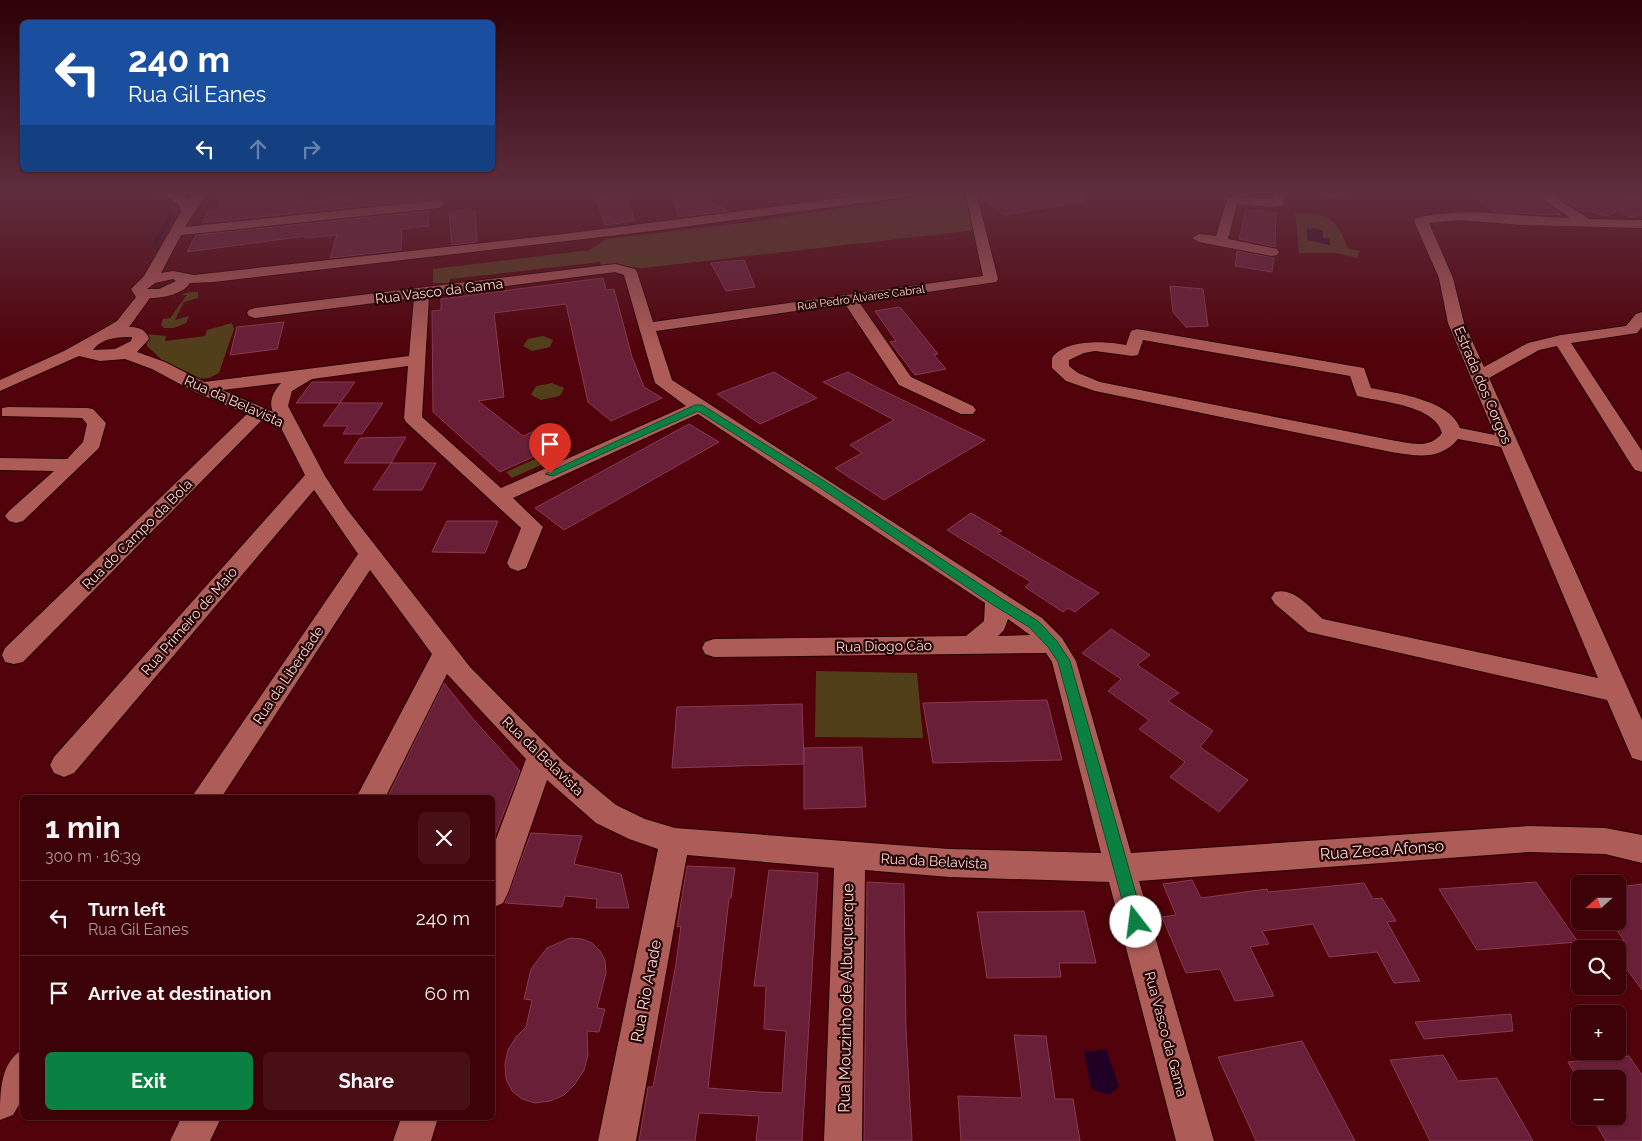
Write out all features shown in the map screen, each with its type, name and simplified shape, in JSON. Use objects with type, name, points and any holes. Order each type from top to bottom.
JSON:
[{"type":"street","points":[[100,348],[123,324],[143,298],[144,295],[138,289],[139,286],[150,279],[168,245]]},
{"type":"street","points":[[150,279],[175,282],[499,245]]},
{"type":"street","name":"Rua Pedro Álvares Cabral","points":[[646,328],[991,279],[983,245]]},
{"type":"street","points":[[1240,245],[1272,252]]},
{"type":"street","name":"Estrada dos Corgos","points":[[1432,245],[1446,278],[1456,324],[1642,750]]},
{"type":"street","points":[[161,257],[161,268],[175,282]]},
{"type":"street","name":"Rua Vasco da Gama","points":[[255,313],[615,268],[630,272],[664,383],[698,407],[823,484],[997,602],[1034,624],[1053,644],[1064,661],[1195,1141]]},
{"type":"street","points":[[140,292],[155,293],[175,282]]},
{"type":"street","points":[[146,360],[138,347],[139,339],[136,328],[139,321],[158,297],[175,282]]},
{"type":"street","points":[[422,293],[413,418],[500,496],[532,528],[518,563]]},
{"type":"street","points":[[850,300],[905,381],[967,410]]},
{"type":"street","points":[[1479,376],[1534,346],[1561,340],[1631,330],[1642,317]]},
{"type":"street","points":[[1452,434],[1448,422],[1436,414],[1402,399],[1363,392],[1358,372],[1137,334],[1132,351],[1110,346],[1090,345],[1060,358],[1061,368],[1072,377],[1095,386],[1390,446],[1422,451],[1443,445],[1452,434],[1453,432],[1508,443]]},
{"type":"street","points":[[0,386],[43,367],[84,356],[100,348],[139,339]]},
{"type":"street","points":[[1561,340],[1642,466]]},
{"type":"street","name":"Rua da Belavista","points":[[100,348],[126,353],[146,360],[202,388],[288,423],[314,476],[338,514],[461,674],[541,757],[606,814],[639,830],[675,841],[949,863],[1121,868]]},
{"type":"street","points":[[202,388],[416,360]]},
{"type":"street","points":[[288,423],[279,406],[280,394],[289,384],[310,373]]},
{"type":"street","points":[[500,496],[698,407]]},
{"type":"street","points":[[8,412],[87,413],[97,422],[92,444],[16,516]]},
{"type":"street","name":"Rua do Campo da Bola","points":[[14,655],[260,413]]},
{"type":"street","points":[[0,464],[72,465]]},
{"type":"street","name":"Rua Primeiro de Maio","points":[[64,765],[314,476]]},
{"type":"street","name":"Rua da Liberdade","points":[[207,795],[370,554]]},
{"type":"street","points":[[1283,598],[1316,626],[1617,692]]},
{"type":"street","points":[[972,645],[996,624],[997,602]]},
{"type":"street","name":"Rua Diogo Cão","points":[[714,648],[1053,644]]},
{"type":"street","points":[[372,795],[446,653]]},
{"type":"street","points":[[495,885],[541,757]]},
{"type":"street","name":"Rua Zeca Afonso","points":[[1121,868],[1529,840],[1605,841],[1642,849]]},
{"type":"street","name":"Rua Rio Arade","points":[[618,1141],[675,841]]},
{"type":"street","name":"Rua Mouzinho de Albuquerque","points":[[842,1141],[850,855]]},
{"type":"street","points":[[0,1102],[20,1071]]},
{"type":"street","points":[[189,1141],[201,1120]]},
{"type":"street","points":[[412,1141],[419,1120]]},
{"type":"shaded area","points":[[597,245],[842,245],[643,268],[602,267],[600,262],[450,279],[449,283],[433,283],[433,269],[590,250]]},
{"type":"shaded area","points":[[1298,245],[1346,245],[1348,249],[1360,251],[1357,258],[1337,253],[1299,253]]},
{"type":"shaded area","points":[[198,292],[198,298],[184,302],[175,320],[189,316],[186,323],[174,328],[164,328],[161,325],[163,319],[170,318],[187,295],[180,295]]},
{"type":"shaded area","points":[[232,323],[234,329],[219,373],[209,378],[195,379],[162,360],[147,346],[145,334],[166,336],[165,341],[205,336],[207,330]]},
{"type":"shaded area","points":[[543,336],[553,340],[550,347],[532,351],[523,346],[528,339]]},
{"type":"shaded area","points":[[552,383],[564,388],[560,396],[541,400],[531,395],[536,386]]},
{"type":"shaded area","points":[[565,446],[572,451],[512,478],[506,472]]},
{"type":"shaded area","points":[[816,671],[917,673],[923,738],[815,737]]},
{"type":"shaded area","points":[[1106,1049],[1119,1086],[1109,1095],[1091,1089],[1084,1052]]},
{"type":"building","points":[[191,245],[237,245],[187,252]]},
{"type":"building","points":[[334,245],[401,245],[401,250],[330,258]]},
{"type":"building","points":[[1237,251],[1274,258],[1272,272],[1235,266]]},
{"type":"building","points":[[744,260],[755,287],[726,291],[711,263]]},
{"type":"building","points":[[603,278],[606,290],[614,289],[632,357],[644,387],[662,398],[611,421],[588,402],[566,304],[494,313],[504,397],[478,401],[523,436],[541,428],[561,444],[500,472],[433,412],[432,311],[441,310],[441,299]]},
{"type":"building","points":[[1170,286],[1203,289],[1208,326],[1186,327],[1173,312]]},
{"type":"building","points":[[900,307],[938,354],[934,355],[946,369],[915,375],[890,342],[896,341],[875,311]]},
{"type":"building","points":[[284,322],[277,349],[230,355],[237,327]]},
{"type":"building","points":[[774,372],[817,398],[760,424],[717,394]]},
{"type":"building","points":[[848,372],[985,440],[884,500],[835,468],[862,453],[850,445],[894,420],[823,382]]},
{"type":"building","points":[[312,382],[355,382],[340,403],[296,403]]},
{"type":"building","points":[[340,403],[383,403],[362,434],[343,434],[348,426],[323,426]]},
{"type":"building","points":[[689,424],[719,442],[564,530],[535,508]]},
{"type":"building","points":[[406,437],[391,463],[344,463],[360,438]]},
{"type":"building","points":[[391,463],[436,463],[422,490],[373,490]]},
{"type":"building","points":[[971,513],[1002,531],[997,533],[1099,593],[1075,612],[1068,608],[1063,612],[1025,587],[1031,582],[947,530]]},
{"type":"building","points":[[447,521],[498,521],[485,553],[432,552]]},
{"type":"building","points":[[1111,629],[1150,655],[1137,665],[1179,693],[1168,701],[1213,731],[1200,747],[1248,780],[1219,812],[1170,777],[1185,762],[1139,729],[1149,720],[1108,691],[1121,679],[1082,653]]},
{"type":"building","points":[[444,683],[520,771],[495,835],[495,795],[388,795]]},
{"type":"building","points":[[1047,700],[1062,760],[933,763],[923,703]]},
{"type":"building","points":[[802,704],[804,764],[672,768],[677,707]]},
{"type":"building","points":[[862,747],[866,807],[804,809],[804,748]]},
{"type":"building","points":[[531,833],[582,836],[574,864],[621,874],[629,908],[596,908],[597,899],[565,896],[562,907],[505,903]]},
{"type":"building","points":[[687,866],[735,868],[731,898],[729,898],[708,1088],[760,1092],[782,1093],[786,1031],[764,1029],[766,986],[754,986],[769,870],[818,873],[802,1141],[756,1141],[759,1116],[699,1113],[695,1141],[639,1141],[648,1087],[653,1087],[676,964],[681,926],[677,927]]},
{"type":"building","points":[[1192,880],[1201,898],[1267,889],[1268,892],[1364,883],[1373,899],[1382,898],[1396,921],[1387,922],[1420,981],[1394,983],[1377,952],[1329,957],[1313,924],[1262,931],[1269,944],[1250,947],[1274,996],[1235,1001],[1220,969],[1186,973],[1162,917],[1176,915],[1163,884]]},
{"type":"building","points":[[867,882],[904,884],[906,1029],[912,1141],[864,1141]]},
{"type":"building","points":[[1536,882],[1577,940],[1571,940],[1571,943],[1477,950],[1439,889]]},
{"type":"building","points":[[1642,884],[1642,990],[1626,968],[1626,940],[1618,932],[1618,930],[1626,930],[1626,886]]},
{"type":"building","points":[[1084,911],[1096,963],[1059,963],[1061,977],[987,978],[977,912]]},
{"type":"building","points":[[570,938],[582,939],[592,943],[605,960],[606,973],[597,1008],[605,1009],[599,1032],[587,1031],[588,1055],[584,1070],[575,1084],[564,1095],[550,1101],[535,1103],[522,1099],[512,1091],[506,1079],[505,1064],[508,1050],[516,1037],[526,1027],[532,1000],[524,999],[531,969],[547,948]]},
{"type":"building","points":[[1511,1014],[1513,1031],[1424,1039],[1415,1022]]},
{"type":"building","points":[[1014,1035],[1046,1036],[1055,1099],[1073,1099],[1080,1141],[961,1141],[958,1096],[1022,1098]]},
{"type":"building","points":[[1302,1041],[1355,1141],[1256,1141],[1218,1057]]},
{"type":"building","points":[[1443,1055],[1458,1081],[1497,1078],[1533,1141],[1430,1141],[1390,1060]]},
{"type":"building","points":[[1626,1056],[1629,1056],[1642,1075],[1642,1141],[1606,1141],[1596,1125],[1626,1125],[1626,1070],[1573,1070],[1568,1062],[1626,1060]]},
{"type":"route","points":[[550,474],[698,407],[823,484],[997,602],[1034,624],[1053,644],[1064,661],[1136,922]]}]
